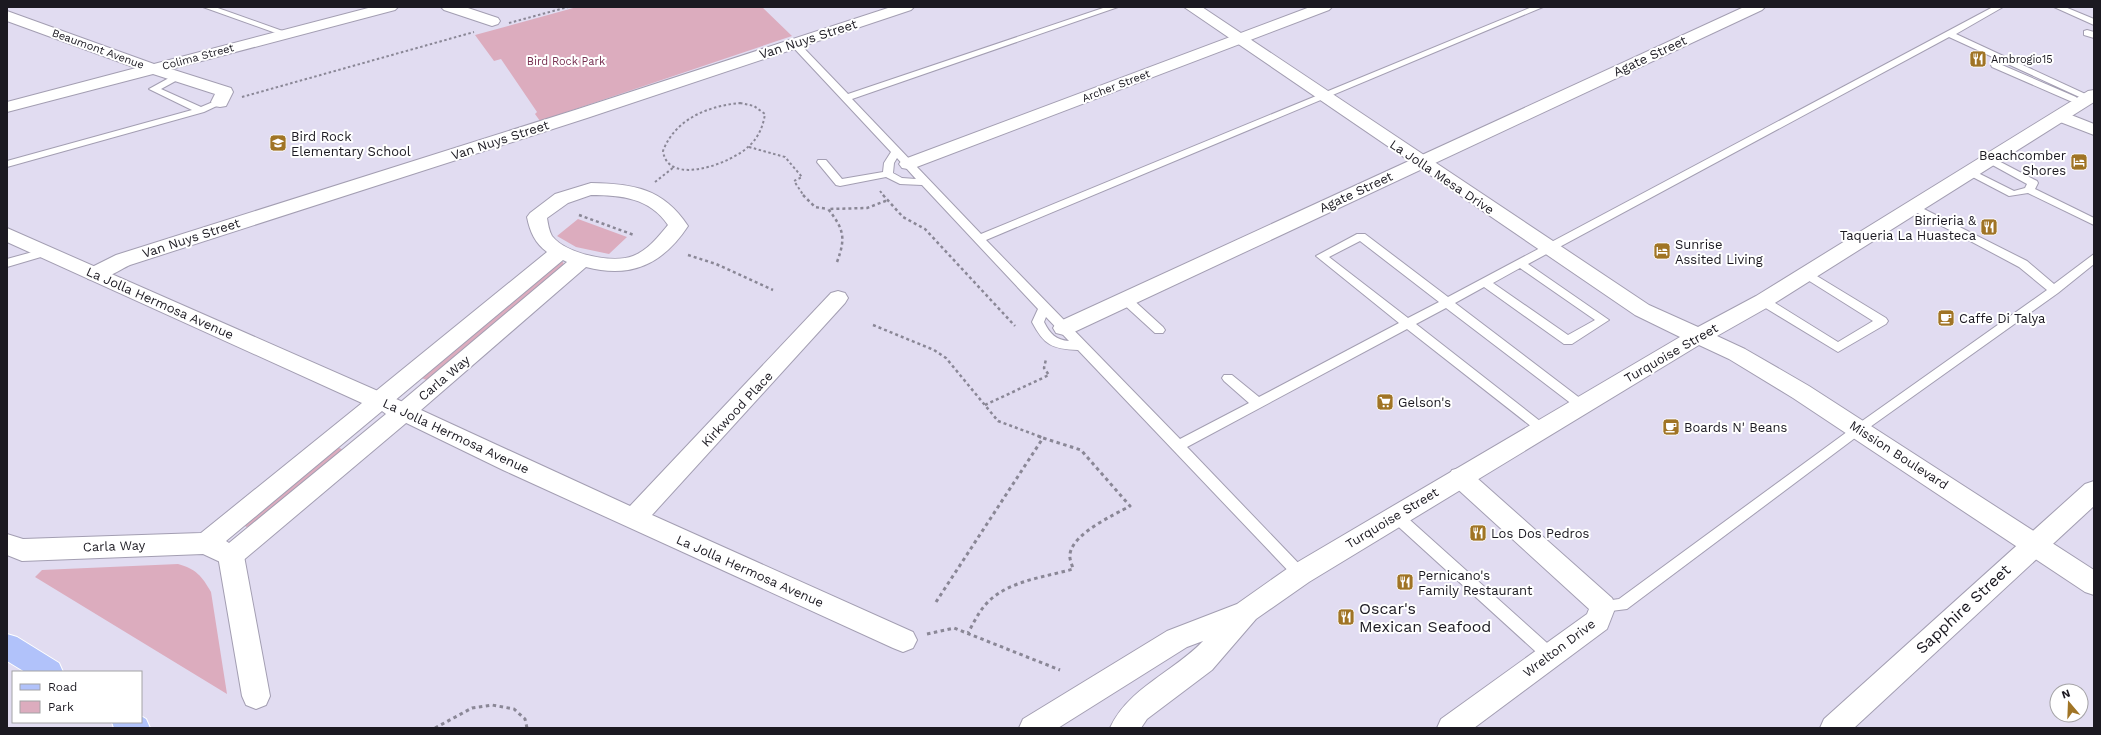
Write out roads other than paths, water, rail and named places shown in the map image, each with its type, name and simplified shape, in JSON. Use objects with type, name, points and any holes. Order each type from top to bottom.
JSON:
[{"type":"main road","points":[[7,646],[47,671]]},
{"type":"street","name":"Colima Street","points":[[7,107],[390,7]]},
{"type":"street","points":[[449,7],[493,25]]},
{"type":"street","name":"Van Nuys Street","points":[[95,274],[123,260],[575,116],[906,7]]},
{"type":"street","name":"La Jolla Mesa Drive","points":[[1192,7],[1642,310],[1699,336]]},
{"type":"street","name":"Archer Street","points":[[902,158],[1240,39],[1324,7]]},
{"type":"street","name":"Agate Street","points":[[1064,328],[1757,7]]},
{"type":"street","name":"Beaumont Avenue","points":[[7,16],[154,69],[225,92],[220,102]]},
{"type":"street","name":"Turquoise Street","points":[[1124,728],[1137,710],[1202,661],[1247,611],[1300,574],[1541,428],[1699,336],[1763,301],[1916,208],[2088,99]]},
{"type":"street","points":[[2061,116],[2094,130]]},
{"type":"street","points":[[591,189],[625,190],[658,202],[672,213],[678,226],[663,245],[637,262],[610,264],[582,260],[560,252],[546,240],[539,229],[537,217],[550,205],[566,195],[591,189]]},
{"type":"street","name":"La Jolla Hermosa Avenue","points":[[7,234],[404,412],[904,640]]},
{"type":"street","name":"Carla Way","points":[[206,543],[560,252]]},
{"type":"street","name":"Carla Way","points":[[12,551],[206,543],[231,556],[404,412],[582,260]]},
{"type":"street","name":"Kirkwood Place","points":[[634,518],[838,298]]},
{"type":"street","name":"Mission Boulevard","points":[[1699,336],[1738,354],[1859,429],[2094,584]]},
{"type":"street","name":"Wrelton Drive","points":[[1451,728],[1598,621],[1603,606],[1460,477]]},
{"type":"street","name":"Sapphire Street","points":[[1834,728],[2034,544],[2094,491]]},
{"type":"street","points":[[231,556],[256,696]]},
{"type":"street","name":"Turquoise Street","points":[[1033,728],[1177,639],[1247,611]]},
{"type":"lane","points":[[207,7],[287,34]]},
{"type":"lane","points":[[846,98],[1114,7]]},
{"type":"lane","points":[[979,238],[1539,7]]},
{"type":"lane","points":[[1178,446],[1486,283],[1999,7]]},
{"type":"lane","points":[[2058,7],[2094,22]]},
{"type":"lane","points":[[1949,34],[2088,99]]},
{"type":"lane","points":[[794,43],[1044,308],[1300,574]]},
{"type":"lane","points":[[1995,65],[2088,99]]},
{"type":"lane","points":[[178,76],[154,89],[201,110]]},
{"type":"lane","points":[[7,164],[201,110],[220,102]]},
{"type":"lane","points":[[888,174],[889,163],[902,158]]},
{"type":"lane","points":[[1991,160],[2033,182],[2029,190]]},
{"type":"lane","points":[[822,162],[840,183],[888,174],[900,181],[925,182]]},
{"type":"lane","points":[[1970,173],[2013,194],[2029,190],[2094,222]]},
{"type":"lane","points":[[1916,208],[2023,264],[2054,290]]},
{"type":"lane","points":[[1541,428],[1321,256],[1361,236],[1581,405]]},
{"type":"lane","points":[[7,263],[47,252]]},
{"type":"lane","points":[[1603,606],[1622,605],[1859,429],[2054,290],[2094,258]]},
{"type":"lane","points":[[1486,283],[1568,341],[1603,320],[1521,264]]},
{"type":"lane","points":[[1763,301],[1838,348],[1882,321],[1807,274]]},
{"type":"lane","points":[[1125,299],[1159,330]]},
{"type":"lane","points":[[1044,308],[1038,322],[1044,335],[1058,345],[1081,346]]},
{"type":"lane","points":[[1228,378],[1257,403]]},
{"type":"lane","points":[[1396,516],[1551,656]]},
{"type":"place","name":"Ambrogio15","points":[[1978,59]]},
{"type":"place","name":"Bird Rock Elementary School","points":[[278,143]]},
{"type":"place","name":"Beachcomber Shores","points":[[2079,162]]},
{"type":"place","name":"Birrieria & Taqueria La Huasteca","points":[[1989,227]]},
{"type":"place","name":"Sunrise Assited Living","points":[[1662,251]]},
{"type":"place","name":"Caffe Di Talya","points":[[1946,318]]},
{"type":"place","name":"Gelson's","points":[[1385,402]]},
{"type":"place","name":"Boards N' Beans","points":[[1671,427]]},
{"type":"place","name":"Los Dos Pedros","points":[[1478,533]]},
{"type":"place","name":"Pernicano's Family Restaurant","points":[[1405,582]]},
{"type":"place","name":"Oscar's Mexican Seafood","points":[[1346,617]]},
{"type":"park label","name":"Bird Rock Park","points":[[566,61]]}]
